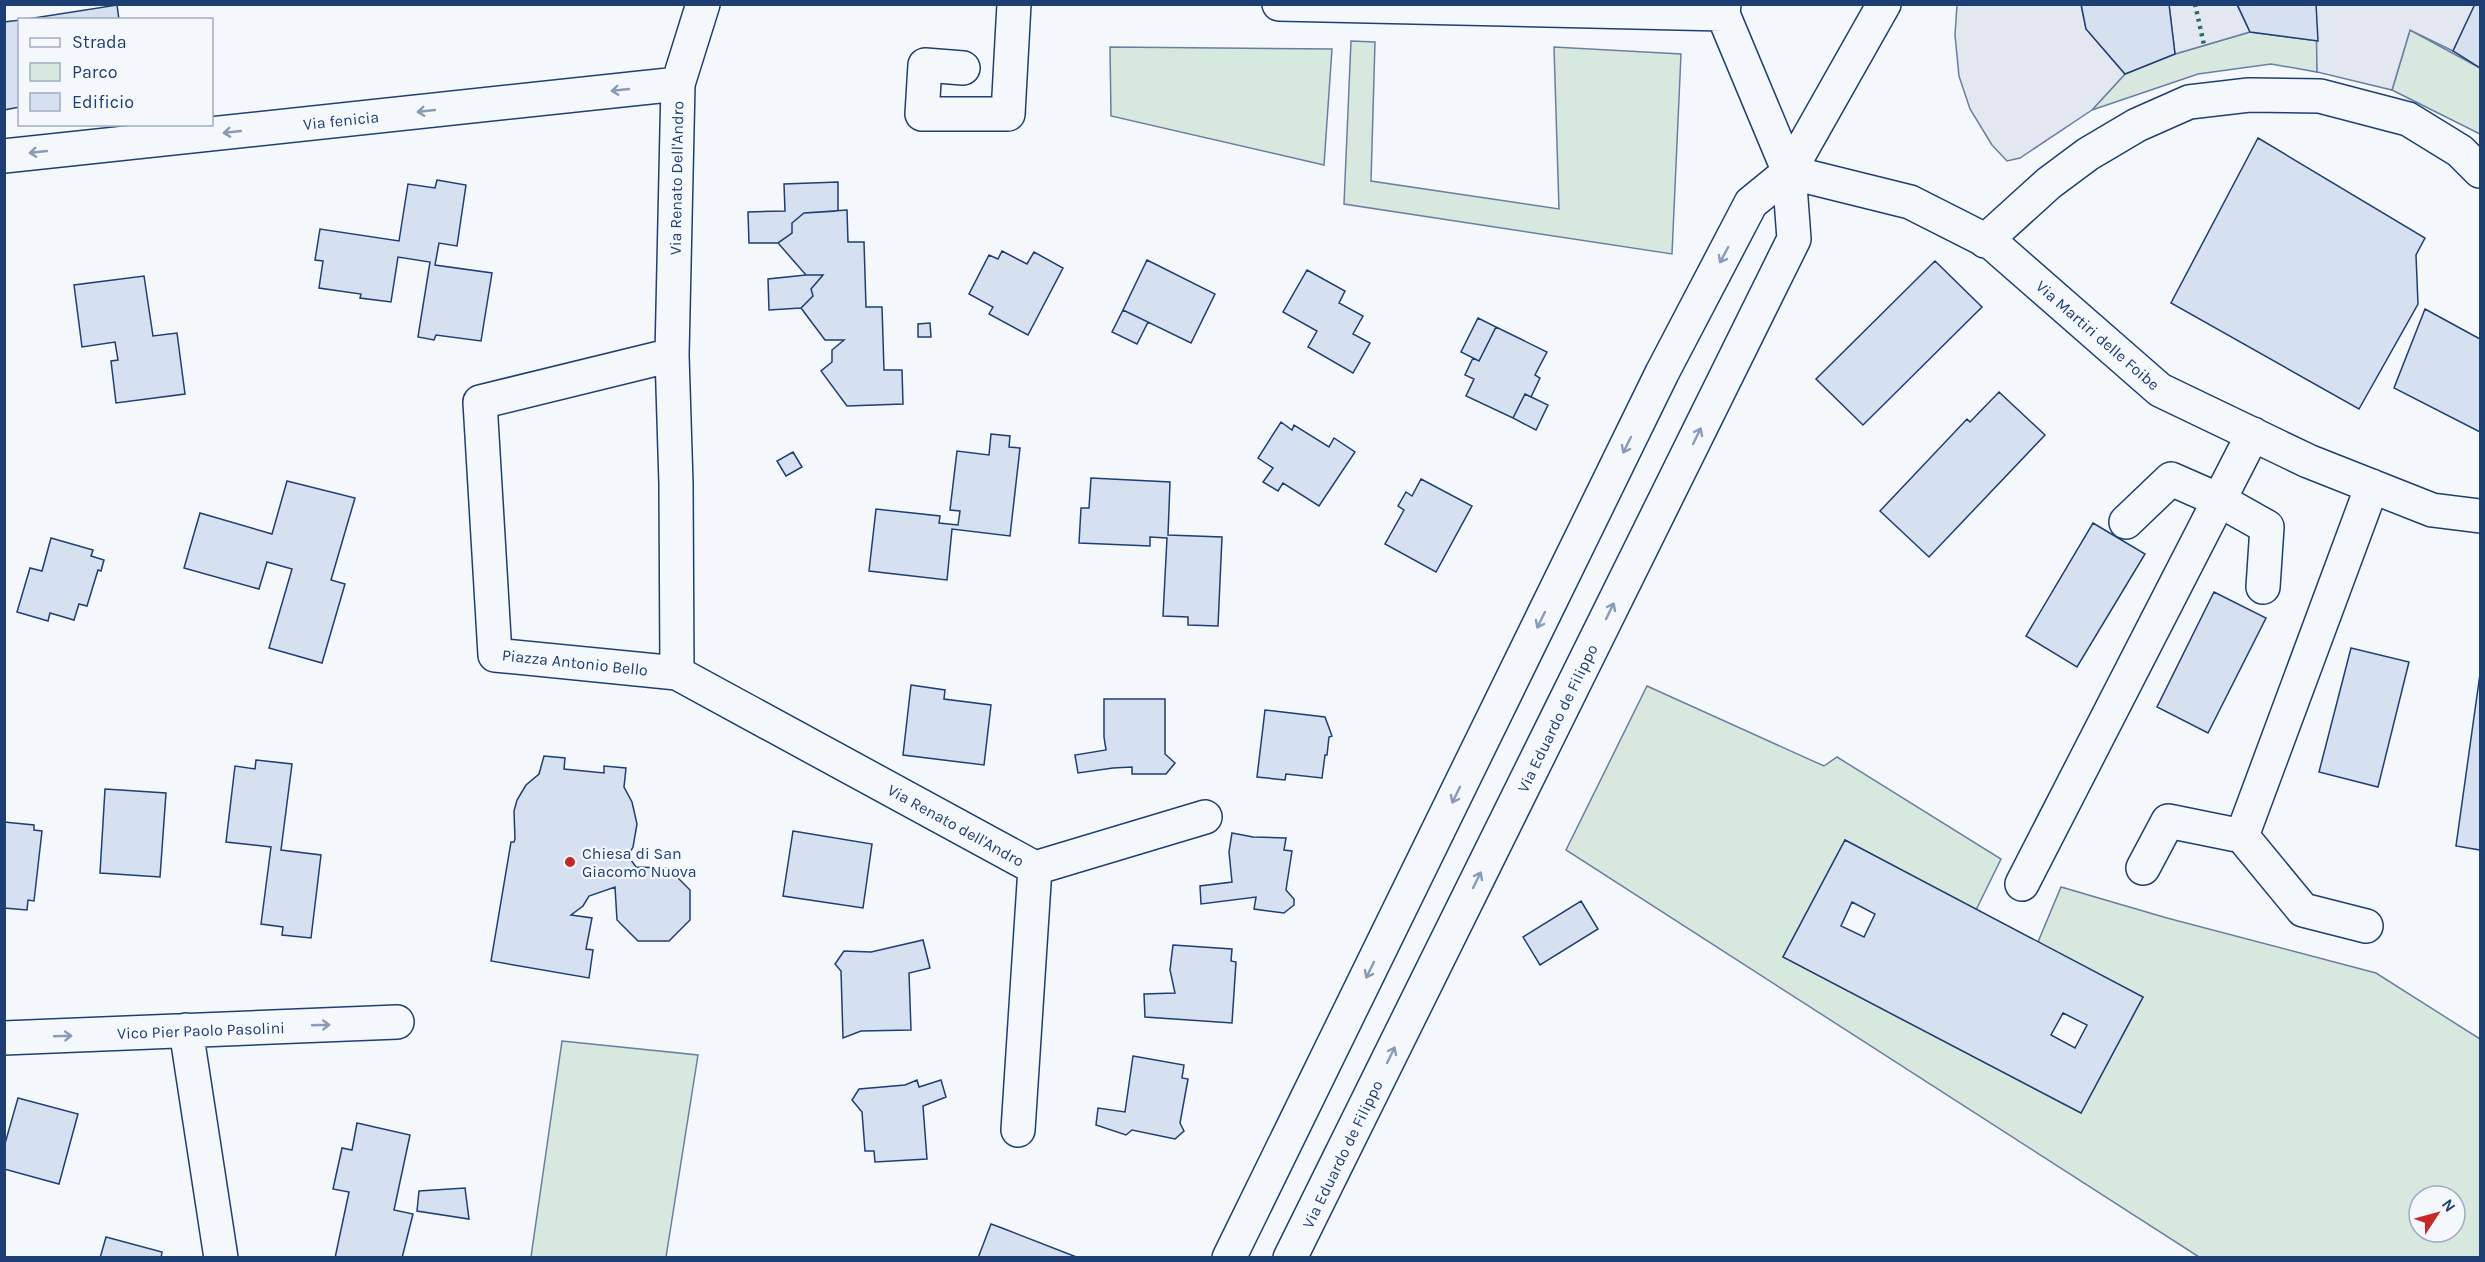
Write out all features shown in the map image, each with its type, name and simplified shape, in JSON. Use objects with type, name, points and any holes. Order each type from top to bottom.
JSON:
[{"type":"street","name":"Via Renato Dell'Andro","points":[[672,355],[678,84],[703,4]]},
{"type":"street","points":[[963,68],[925,65],[922,114],[1008,114],[1014,4]]},
{"type":"street","points":[[1279,4],[1724,9]]},
{"type":"street","points":[[1229,1257],[1662,373],[1751,203],[1789,172],[1884,4]]},
{"type":"street","name":"Via Eduardo de Filippo","points":[[1290,1257],[1794,239],[1789,172],[1724,9]]},
{"type":"street","name":"Via fenicia","points":[[4,156],[678,84]]},
{"type":"street","points":[[1985,241],[2049,183],[2088,154],[2137,125],[2189,102],[2249,95],[2320,96],[2408,119],[2460,151],[2481,171]]},
{"type":"street","name":"Via Martiri delle Foibe","points":[[1789,172],[1910,202],[1993,244],[2160,390],[2308,461],[2432,510],[2481,516]]},
{"type":"street","points":[[672,355],[676,484],[677,673]]},
{"type":"street","name":"Piazza Antonio Bello","points":[[672,355],[480,402],[495,655],[677,673]]},
{"type":"street","points":[[2022,884],[2253,435]]},
{"type":"street","points":[[2126,522],[2171,479],[2219,500],[2267,527],[2263,587]]},
{"type":"street","points":[[2242,836],[2372,486]]},
{"type":"street","name":"Via Renato dell'Andro","points":[[677,673],[1035,868],[1018,1130]]},
{"type":"street","points":[[1035,868],[1205,816]]},
{"type":"street","points":[[2144,868],[2169,821],[2242,836],[2303,910],[2366,926]]},
{"type":"street","name":"Vico Pier Paolo Pasolini","points":[[4,1038],[397,1022]]},
{"type":"street","points":[[186,1030],[221,1257]]},
{"type":"green space","points":[[2410,30],[2480,68],[2480,134],[2392,90]]},
{"type":"green space","points":[[2250,32],[2318,41],[2317,72],[2271,64],[2198,74],[2092,110],[2125,74],[2175,54]]},
{"type":"green space","points":[[1351,41],[1375,42],[1371,181],[1559,209],[1554,47],[1681,54],[1672,254],[1344,204]]},
{"type":"green space","points":[[1110,47],[1332,49],[1324,165],[1111,116]]},
{"type":"green space","points":[[1647,686],[1824,766],[1837,757],[2001,859],[1976,910],[1845,840],[1783,957],[2081,1113],[2143,997],[2038,942],[2061,887],[2167,918],[2376,973],[2480,1039],[2480,1257],[2199,1257],[1566,850]]},
{"type":"green space","points":[[562,1041],[698,1055],[666,1257],[531,1257]]},
{"type":"shaded area","points":[[1957,5],[2081,5],[2086,29],[2125,74],[2092,110],[2020,158],[2007,161],[1992,145],[1970,109],[1959,76],[1955,35]]},
{"type":"shaded area","points":[[2169,5],[2237,5],[2250,32],[2175,54]]},
{"type":"shaded area","points":[[2316,5],[2475,5],[2453,51],[2410,30],[2392,90],[2317,72]]},
{"type":"building","points":[[2081,4],[2169,4],[2175,54],[2125,74],[2086,29]]},
{"type":"building","points":[[2237,4],[2316,4],[2318,41],[2250,32]]},
{"type":"building","points":[[2475,4],[2480,4],[2480,68],[2453,51]]},
{"type":"building","points":[[117,5],[119,18],[34,18]]},
{"type":"building","points":[[18,20],[18,107],[4,110],[4,22]]},
{"type":"building","points":[[2258,138],[2425,238],[2416,255],[2418,304],[2359,409],[2171,303]]},
{"type":"building","points":[[437,180],[466,185],[457,246],[439,243],[435,265],[492,273],[481,341],[436,335],[434,340],[418,337],[430,262],[398,257],[391,302],[360,298],[361,294],[319,288],[323,261],[315,260],[320,229],[399,241],[408,184],[435,188]]},
{"type":"building","points":[[838,182],[838,211],[804,213],[792,223],[792,233],[778,243],[749,243],[748,212],[785,211],[784,184]]},
{"type":"building","points":[[847,210],[848,242],[864,242],[866,307],[882,307],[884,370],[902,370],[903,404],[847,406],[821,371],[832,362],[832,350],[844,340],[825,340],[801,308],[813,296],[811,289],[823,275],[806,275],[778,243],[792,233],[792,223],[804,213]]},
{"type":"building","points":[[1002,251],[1027,264],[1034,252],[1063,268],[1028,335],[989,314],[993,307],[969,294],[989,255],[998,259]]},
{"type":"building","points":[[1147,260],[1215,294],[1191,343],[1123,310]]},
{"type":"building","points":[[1935,261],[1982,307],[1863,425],[1816,379]]},
{"type":"building","points":[[1307,270],[1345,291],[1339,303],[1363,316],[1353,334],[1370,343],[1353,373],[1308,347],[1317,331],[1283,312]]},
{"type":"building","points":[[823,275],[811,289],[813,296],[801,308],[769,310],[768,279]]},
{"type":"building","points":[[144,276],[153,336],[177,333],[185,394],[116,403],[111,361],[118,360],[115,342],[82,347],[74,285]]},
{"type":"building","points":[[2425,309],[2480,339],[2480,432],[2394,388]]},
{"type":"building","points":[[1123,310],[1148,322],[1137,344],[1112,332]]},
{"type":"building","points":[[1478,318],[1496,327],[1479,361],[1461,352]]},
{"type":"building","points":[[930,323],[931,337],[918,337],[918,324]]},
{"type":"building","points":[[1496,327],[1547,352],[1535,375],[1540,378],[1531,397],[1525,394],[1513,418],[1466,396],[1474,379],[1465,375],[1473,358],[1479,361]]},
{"type":"building","points":[[1999,392],[2045,435],[1929,557],[1880,511],[1967,419],[1970,422]]},
{"type":"building","points":[[1525,394],[1548,405],[1536,430],[1513,418]]},
{"type":"building","points":[[1281,422],[1292,430],[1294,425],[1329,447],[1334,438],[1355,452],[1319,506],[1283,483],[1278,491],[1263,482],[1273,468],[1258,458]]},
{"type":"building","points":[[991,434],[1010,436],[1009,447],[1020,448],[1010,536],[952,529],[947,580],[869,571],[876,509],[940,516],[939,523],[958,525],[960,511],[950,510],[957,451],[989,455]]},
{"type":"building","points":[[793,452],[802,467],[786,476],[777,461]]},
{"type":"building","points":[[1091,478],[1170,482],[1168,535],[1222,537],[1218,626],[1188,625],[1188,617],[1163,616],[1167,538],[1150,537],[1150,546],[1079,543],[1081,508],[1089,508]]},
{"type":"building","points":[[1421,479],[1472,506],[1436,572],[1385,544],[1404,510],[1398,506],[1406,492],[1412,496]]},
{"type":"building","points":[[287,481],[355,498],[331,580],[345,584],[322,663],[269,648],[292,569],[267,562],[259,589],[184,568],[200,513],[272,534]]},
{"type":"building","points":[[2093,523],[2145,554],[2077,667],[2026,636]]},
{"type":"building","points":[[51,538],[93,550],[91,556],[104,560],[101,571],[98,570],[87,606],[79,604],[74,620],[50,613],[48,621],[17,612],[30,568],[42,571]]},
{"type":"building","points":[[2214,592],[2266,618],[2208,733],[2157,707]]},
{"type":"building","points":[[2351,648],[2409,662],[2378,787],[2319,772]]},
{"type":"building","points":[[2480,674],[2480,850],[2456,846]]},
{"type":"building","points":[[911,685],[945,690],[944,699],[991,705],[984,765],[903,755]]},
{"type":"building","points":[[1104,699],[1165,699],[1165,754],[1175,763],[1166,774],[1132,774],[1132,767],[1078,773],[1075,755],[1106,750]]},
{"type":"building","points":[[1265,710],[1325,717],[1332,736],[1329,737],[1322,778],[1286,774],[1285,780],[1257,777]]},
{"type":"building","name":"Chiesa di San Giacomo Nuova","points":[[544,756],[565,758],[564,769],[604,773],[604,766],[626,768],[624,787],[632,802],[637,824],[633,847],[628,856],[636,867],[668,868],[690,890],[690,920],[669,941],[638,941],[617,920],[615,887],[589,896],[583,906],[571,915],[592,918],[586,949],[593,950],[589,978],[491,961],[511,842],[515,839],[514,811],[517,800],[526,785],[539,774]]},
{"type":"building","points":[[256,760],[292,764],[281,850],[321,855],[311,938],[282,935],[283,927],[261,924],[271,847],[226,842],[235,766],[255,769]]},
{"type":"building","points":[[105,789],[166,793],[160,877],[100,873]]},
{"type":"building","points":[[4,822],[34,825],[34,830],[42,831],[34,901],[28,900],[27,910],[4,908]]},
{"type":"building","points":[[793,831],[872,844],[863,908],[783,896]]},
{"type":"building","points":[[1232,833],[1253,837],[1286,838],[1284,850],[1292,851],[1286,890],[1294,899],[1294,905],[1284,913],[1254,909],[1256,897],[1201,904],[1200,886],[1232,882],[1229,852]]},
{"type":"building","points":[[1845,840],[2143,997],[2081,1113],[1783,957]],"holes":[[[1852,902],[1875,914],[1864,937],[1841,926]],[[2063,1013],[2087,1025],[2075,1048],[2051,1035]]]},
{"type":"building","points":[[1581,901],[1598,929],[1540,965],[1523,937]]},
{"type":"building","points":[[923,940],[930,968],[909,973],[911,1030],[861,1031],[843,1038],[841,971],[835,964],[844,951],[871,952]]},
{"type":"building","points":[[1173,945],[1232,949],[1231,961],[1236,962],[1232,1023],[1145,1017],[1144,994],[1175,993],[1170,970]]},
{"type":"building","points":[[1133,1056],[1184,1065],[1182,1078],[1188,1079],[1180,1123],[1184,1131],[1175,1139],[1132,1130],[1126,1135],[1096,1125],[1098,1108],[1125,1112]]},
{"type":"building","points":[[917,1080],[919,1087],[941,1080],[946,1097],[923,1106],[927,1159],[875,1162],[874,1151],[865,1151],[862,1112],[852,1100],[859,1089],[905,1085]]},
{"type":"building","points":[[18,1098],[78,1114],[59,1184],[4,1169],[4,1147]]},
{"type":"building","points":[[357,1123],[410,1135],[394,1210],[413,1214],[402,1258],[335,1258],[349,1192],[333,1189],[342,1148],[352,1150]]},
{"type":"building","points":[[465,1188],[469,1219],[417,1211],[419,1191]]},
{"type":"building","points":[[991,1224],[1002,1228],[1079,1258],[978,1258]]},
{"type":"building","points":[[106,1237],[162,1252],[161,1258],[100,1258]]},
{"type":"hedge","points":[[2195,4],[2204,45]]},
{"type":"place","name":"Chiesa di San Giacomo Nuova","points":[[570,862]]}]
